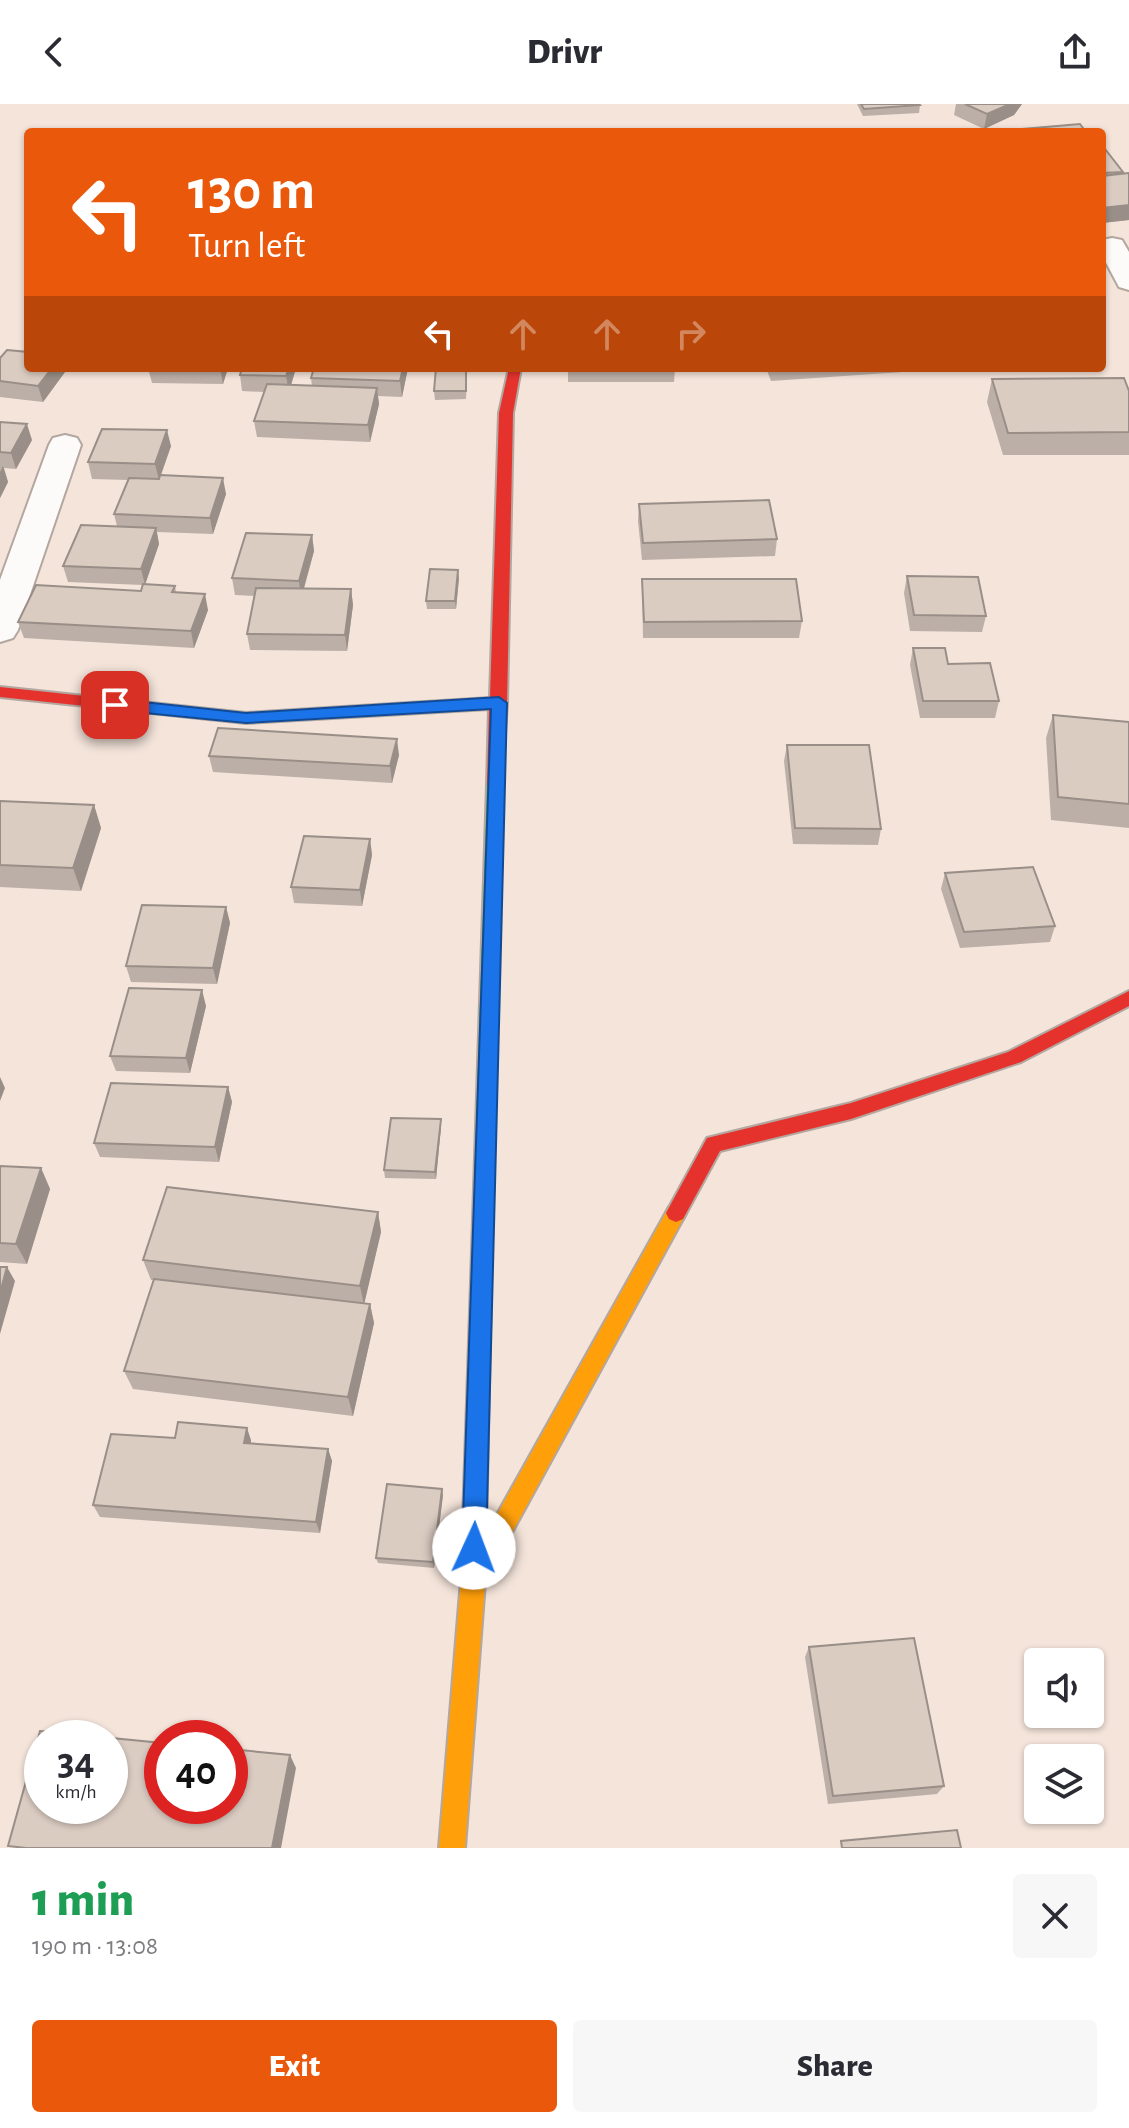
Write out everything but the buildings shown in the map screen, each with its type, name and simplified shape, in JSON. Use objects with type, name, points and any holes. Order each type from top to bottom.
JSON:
[{"type":"street","points":[[1114,246],[1129,281]]},
{"type":"street","points":[[452,1848],[473,1580],[506,413],[514,372]]},
{"type":"street","points":[[0,630],[65,445]]},
{"type":"street","points":[[0,692],[246,718],[499,703]]},
{"type":"street","points":[[473,1580],[714,1144],[851,1111],[1014,1057],[1129,998]]},
{"type":"traffic: fast","points":[[481,1282],[495,785]]},
{"type":"traffic: slow","points":[[476,1574],[676,1213]]},
{"type":"traffic: slow","points":[[452,1848],[473,1580],[481,1282]]},
{"type":"traffic: jam","points":[[495,785],[506,413],[514,372]]},
{"type":"traffic: jam","points":[[0,692],[246,718],[499,703]]},
{"type":"traffic: jam","points":[[676,1213],[714,1144],[851,1111],[1014,1057],[1129,998]]},
{"type":"route","points":[[115,705],[246,718],[499,703],[474,1548]]}]
